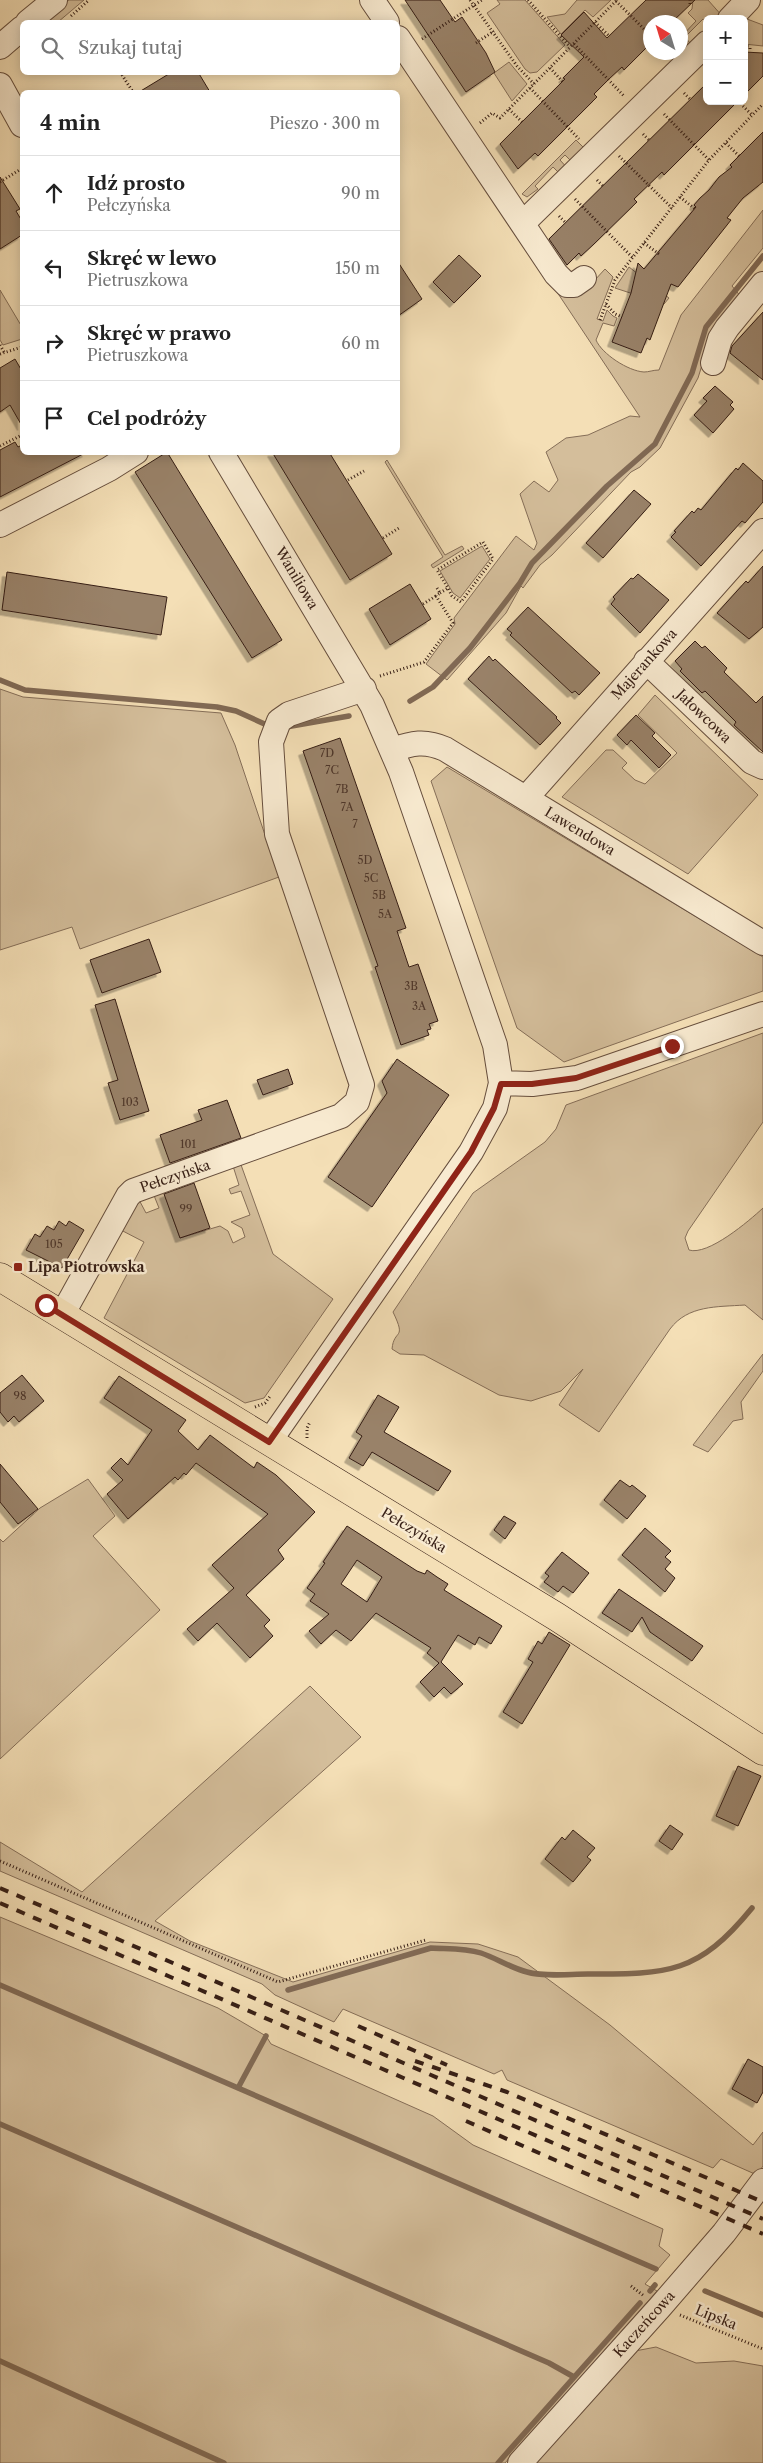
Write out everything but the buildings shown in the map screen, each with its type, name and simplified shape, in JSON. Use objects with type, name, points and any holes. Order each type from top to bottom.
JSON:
[{"type":"main road","name":"Pełczyńska","points":[[0,1277],[557,1618],[763,1750]]},
{"type":"street","points":[[372,0],[386,20]]},
{"type":"street","points":[[734,15],[748,0]]},
{"type":"street","points":[[33,20],[62,8]]},
{"type":"street","points":[[0,47],[20,30]]},
{"type":"street","points":[[407,40],[561,281],[567,285],[574,285],[584,278]]},
{"type":"street","points":[[523,223],[603,151],[638,111],[703,46]]},
{"type":"street","points":[[0,85],[20,121]]},
{"type":"street","points":[[713,362],[720,339],[727,328],[763,284]]},
{"type":"street","points":[[0,524],[109,469],[131,455]]},
{"type":"street","name":"Waniliowa","points":[[223,455],[372,690],[495,1045],[501,1084]]},
{"type":"street","name":"Majerankowa","points":[[526,798],[763,531]]},
{"type":"street","name":"Jałowcowa","points":[[646,661],[752,762],[763,767]]},
{"type":"street","name":"Pełczyńska","points":[[62,1314],[128,1196],[139,1188],[239,1154],[341,1116],[357,1102],[362,1085],[277,834],[271,742],[276,728],[289,714],[372,690]]},
{"type":"street","name":"Lawendowa","points":[[392,750],[420,742],[433,744],[526,798],[763,943]]},
{"type":"street","points":[[269,1442],[471,1152],[492,1114],[501,1084],[532,1084],[576,1078],[763,1014]]},
{"type":"street","name":"Kaczeńcowa","points":[[520,2463],[724,2233],[763,2181]]},
{"type":"path","points":[[62,8],[89,0]]},
{"type":"path","points":[[470,0],[475,4],[517,66],[534,84]]},
{"type":"path","points":[[407,40],[482,0]]},
{"type":"path","points":[[528,0],[570,47]]},
{"type":"path","points":[[475,129],[492,113],[500,118],[616,0],[643,28]]},
{"type":"path","points":[[595,22],[610,36]]},
{"type":"path","points":[[476,43],[494,31]]},
{"type":"path","points":[[574,44],[638,111]]},
{"type":"path","points":[[748,46],[750,46],[750,49]]},
{"type":"path","points":[[550,68],[563,82]]},
{"type":"path","points":[[122,75],[132,90]]},
{"type":"path","points":[[530,88],[672,208]]},
{"type":"path","points":[[600,320],[615,280],[709,160],[763,104]]},
{"type":"path","points":[[742,105],[752,115]]},
{"type":"path","points":[[509,109],[522,122]]},
{"type":"path","points":[[662,113],[709,160]]},
{"type":"path","points":[[726,143],[739,156]]},
{"type":"path","points":[[0,182],[20,171]]},
{"type":"path","points":[[569,192],[633,258]]},
{"type":"path","points":[[680,197],[695,209]]},
{"type":"path","points":[[644,243],[659,254]]},
{"type":"path","points":[[606,304],[615,314],[622,316]]},
{"type":"path","points":[[0,345],[2,353],[20,347]]},
{"type":"path","points":[[0,446],[20,436]]},
{"type":"path","points":[[348,480],[364,471]]},
{"type":"path","points":[[383,538],[400,528]]},
{"type":"path","points":[[483,542],[493,559],[462,602],[452,596],[448,588],[437,570],[483,542]]},
{"type":"path","points":[[437,588],[440,593]]},
{"type":"path","points":[[423,604],[448,588]]},
{"type":"path","points":[[372,690],[424,662],[453,623],[436,596]]},
{"type":"path","points":[[0,1861],[278,1982],[426,1940]]},
{"type":"path","name":"Lipska","points":[[660,2307],[763,2349]]},
{"type":"shaded area","points":[[69,0],[84,0],[60,20],[44,20]]},
{"type":"shaded area","points":[[497,0],[525,0],[565,45],[537,72],[530,73],[525,69],[487,13],[500,4]]},
{"type":"shaded area","points":[[577,0],[611,0],[593,17],[585,10],[561,34],[547,17],[565,14]]},
{"type":"shaded area","points":[[693,0],[708,0],[721,15],[703,15],[703,19],[688,34],[688,30],[696,21],[688,13],[692,9]]},
{"type":"shaded area","points":[[748,19],[763,25],[763,46],[748,44]]},
{"type":"shaded area","points":[[509,62],[527,84],[512,101],[494,73]]},
{"type":"shaded area","points":[[576,140],[584,148],[571,161],[565,155],[560,160],[569,170],[563,177],[553,167],[535,186],[538,189],[527,197],[522,194]]},
{"type":"shaded area","points":[[763,210],[763,248],[732,286],[742,298],[713,330],[698,378],[660,448],[640,467],[631,472],[552,555],[540,565],[523,588],[521,586],[506,613],[447,680],[426,664],[455,624],[454,618],[516,536],[534,550],[537,543],[520,494],[534,481],[549,492],[558,480],[546,452],[566,438],[588,435],[630,416],[640,417],[553,286],[582,294],[605,269],[613,277],[597,319],[603,321],[607,310],[617,318],[614,326],[603,323],[596,340],[604,351],[616,361],[631,369],[644,372],[659,370],[681,315]]},
{"type":"shaded area","points":[[629,267],[669,298],[664,304],[615,288]]},
{"type":"shaded area","points":[[0,290],[20,324],[20,340],[3,345],[0,340]]},
{"type":"shaded area","points":[[387,460],[445,555],[462,546],[464,549],[433,568],[431,565],[443,557],[385,462]]},
{"type":"shaded area","points":[[482,546],[490,559],[460,598],[453,593],[440,571]]},
{"type":"shaded area","points":[[0,689],[23,697],[221,713],[235,745],[279,877],[80,949],[72,927],[0,950]]},
{"type":"shaded area","points":[[655,695],[758,795],[688,874],[562,797],[606,750],[613,750],[627,763],[622,768],[635,780],[645,784],[677,753],[638,715]]},
{"type":"shaded area","points":[[447,767],[763,957],[763,991],[564,1062],[517,1028],[431,781]]},
{"type":"shaded area","points":[[763,1033],[763,1122],[685,1238],[689,1250],[707,1248],[728,1236],[763,1208],[763,1320],[745,1305],[714,1307],[685,1315],[670,1329],[599,1432],[559,1405],[583,1369],[561,1391],[531,1401],[499,1395],[424,1355],[400,1354],[392,1349],[399,1331],[393,1312],[473,1193],[545,1142],[556,1129],[566,1105]]},
{"type":"shaded area","points":[[240,1162],[273,1254],[333,1299],[264,1398],[245,1403],[104,1318],[144,1242],[119,1229],[137,1196],[146,1213],[159,1208],[153,1193],[163,1190],[180,1238],[220,1226],[228,1231],[233,1243],[245,1237],[242,1228],[231,1222],[250,1215],[241,1191],[231,1194],[229,1189],[239,1185],[233,1166]]},
{"type":"shaded area","points":[[763,1354],[763,1371],[741,1402],[743,1419],[733,1421],[708,1452],[693,1445]]},
{"type":"shaded area","points":[[88,1479],[115,1516],[93,1536],[160,1610],[0,1759],[0,1539],[3,1542],[40,1508]]},
{"type":"shaded area","points":[[310,1686],[361,1737],[155,1921],[190,1941],[293,1982],[430,1942],[478,1944],[518,1957],[610,2025],[753,2145],[763,2132],[763,2166],[757,2175],[721,2159],[713,2168],[507,2080],[502,2070],[494,2074],[343,2009],[334,2022],[275,1995],[262,1984],[0,1871],[0,1842],[82,1892]]},
{"type":"shaded area","points":[[0,1917],[218,2008],[266,2036],[271,2044],[433,2116],[473,2145],[663,2229],[659,2246],[670,2255],[645,2284],[657,2291],[505,2463],[0,2463]]},
{"type":"shaded area","points":[[656,2347],[696,2363],[734,2361],[763,2366],[763,2463],[530,2463],[635,2351]]},
{"type":"waterway","points":[[410,701],[433,687],[470,648],[520,583],[532,563],[607,486],[655,444],[692,373],[706,327],[763,256]]},
{"type":"waterway","points":[[0,680],[25,690],[217,707],[236,711],[269,726]]},
{"type":"waterway","points":[[286,727],[349,716]]},
{"type":"waterway","points":[[288,1990],[431,1948],[475,1951],[509,1966],[534,1974],[616,1974],[661,1971],[680,1966],[698,1958],[733,1930],[752,1908]]},
{"type":"waterway","points":[[0,1985],[656,2269]]},
{"type":"waterway","points":[[238,2088],[266,2036]]},
{"type":"waterway","points":[[0,2124],[549,2363],[574,2377]]},
{"type":"waterway","points":[[650,2291],[655,2285]]},
{"type":"waterway","points":[[705,2291],[763,2315]]},
{"type":"waterway","points":[[498,2463],[640,2303]]},
{"type":"waterway","points":[[0,2361],[224,2463]]},
{"type":"railway","points":[[0,1888],[763,2219]]},
{"type":"railway","points":[[0,1903],[763,2234]]},
{"type":"railway","points":[[358,2026],[447,2065]]},
{"type":"railway","points":[[415,2061],[507,2092],[763,2202]]},
{"type":"railway","points":[[466,2121],[644,2199]]},
{"type":"place","name":"Lipa Piotrowska","points":[[18,1267]]},
{"type":"route","points":[[46,1305],[269,1442],[279,1424],[382,1281],[471,1152],[486,1128],[501,1084],[532,1084],[576,1078],[672,1046]]}]
